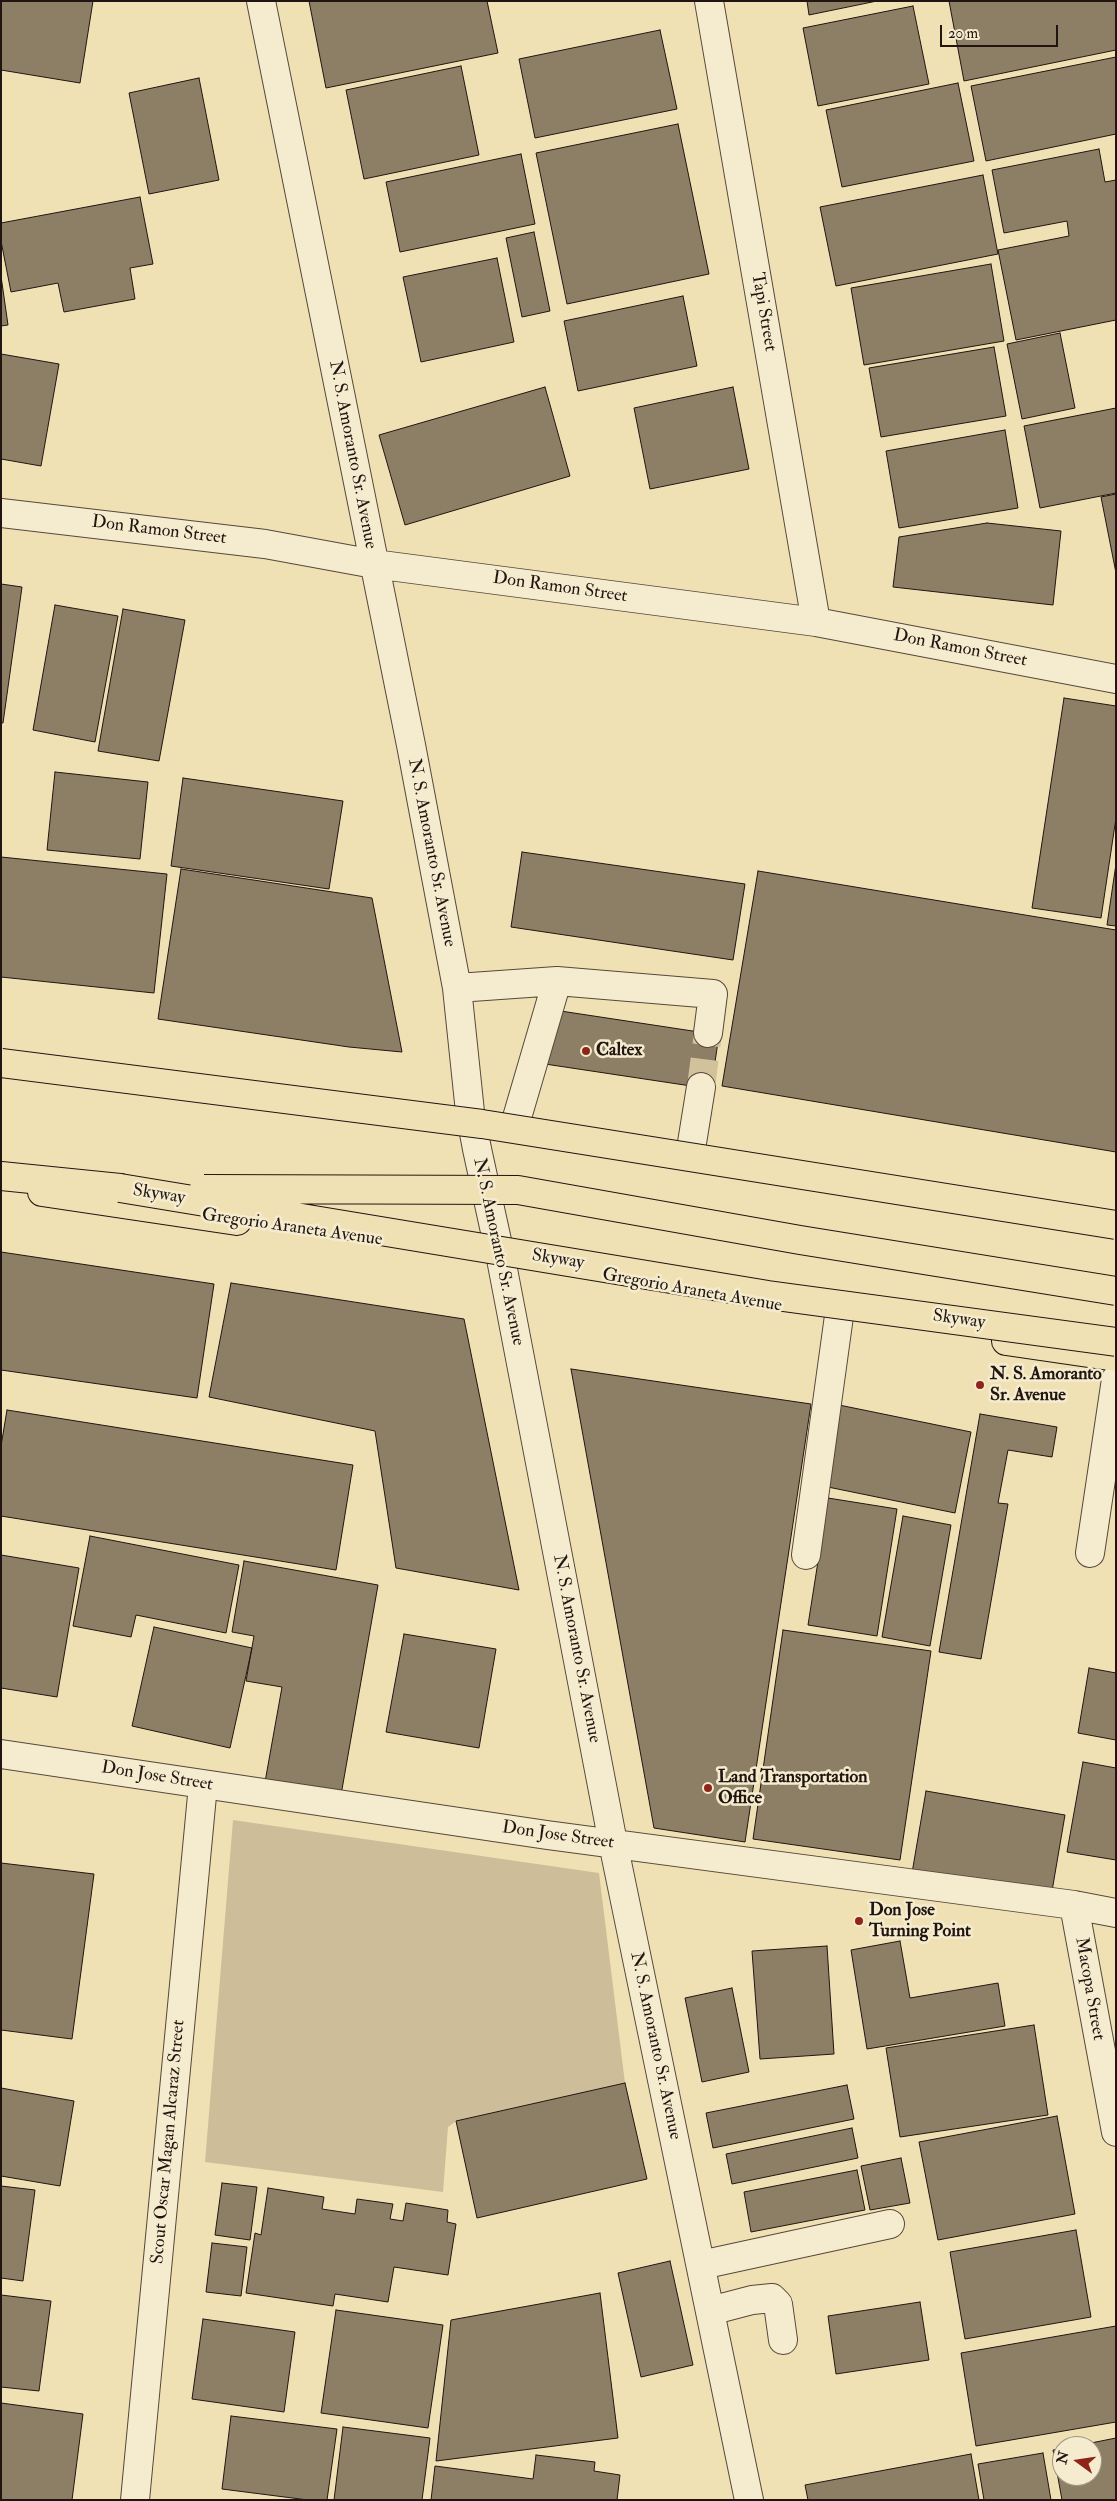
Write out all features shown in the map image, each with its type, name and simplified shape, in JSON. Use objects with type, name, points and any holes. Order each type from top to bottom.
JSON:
[{"type":"main road","points":[[1,1054],[470,1112],[691,1149],[1116,1214]]},
{"type":"main road","points":[[1,1064],[482,1124],[1116,1225]]},
{"type":"main road","name":"Skyway","points":[[1,1176],[120,1188],[768,1294],[1116,1342]]},
{"type":"main road","name":"Gregorio Araneta Avenue","points":[[1,1186],[501,1258],[839,1316],[1116,1357]]},
{"type":"main road","points":[[120,1188],[518,1190],[800,1240],[1116,1291]]},
{"type":"street","name":"N. S. Amoranto Sr. Avenue","points":[[260,1],[374,564],[457,988],[470,1112],[477,1149],[501,1258],[614,1843],[749,2500]]},
{"type":"street","name":"Tapi Street","points":[[709,1],[816,622]]},
{"type":"street","name":"Don Ramon Street","points":[[1,513],[265,544],[374,564],[816,622],[1116,679]]},
{"type":"street","points":[[516,1121],[557,981]]},
{"type":"street","points":[[457,988],[557,981],[713,994],[708,1033]]},
{"type":"street","points":[[691,1149],[701,1087]]},
{"type":"street","points":[[806,1555],[839,1316]]},
{"type":"street","points":[[1090,1553],[1116,1379]]},
{"type":"street","name":"Don Jose Street","points":[[1,1754],[203,1785],[1074,1905],[1116,1913]]},
{"type":"street","name":"Scout Oscar Magan Alcaraz Street","points":[[136,2500],[203,1785]]},
{"type":"street","name":"Macopa Street","points":[[1074,1905],[1116,2132]]},
{"type":"street","points":[[701,2265],[890,2224]]},
{"type":"street","points":[[710,2311],[752,2300],[772,2298],[778,2304],[783,2340]]},
{"type":"shaded area","points":[[233,1820],[599,1873],[625,2083],[456,2121],[448,2127],[443,2192],[205,2162]]},
{"type":"building","points":[[1,1],[93,1],[80,83],[1,70]]},
{"type":"building","points":[[309,1],[487,1],[498,53],[326,88]]},
{"type":"building","points":[[807,1],[877,1],[809,15]]},
{"type":"building","points":[[949,1],[1116,1],[1116,50],[964,81]]},
{"type":"building","points":[[913,6],[929,84],[818,106],[803,28]]},
{"type":"building","points":[[660,30],[677,109],[535,138],[519,59]]},
{"type":"building","points":[[1116,57],[1116,134],[986,161],[971,86]]},
{"type":"building","points":[[461,66],[479,155],[364,179],[346,90]]},
{"type":"building","points":[[199,78],[219,180],[149,194],[129,93]]},
{"type":"building","points":[[958,83],[974,161],[842,187],[826,110]]},
{"type":"building","points":[[678,124],[709,274],[567,304],[536,153]]},
{"type":"building","points":[[1099,149],[1105,182],[1116,180],[1116,320],[1016,340],[998,250],[1069,236],[1067,221],[1004,233],[992,170]]},
{"type":"building","points":[[521,154],[535,224],[400,252],[386,182]]},
{"type":"building","points":[[983,175],[998,254],[836,286],[820,207]]},
{"type":"building","points":[[140,197],[153,264],[130,268],[135,299],[64,312],[58,283],[11,292],[1,241],[1,223]]},
{"type":"building","points":[[534,232],[550,311],[522,317],[506,238]]},
{"type":"building","points":[[497,258],[514,342],[421,362],[403,277]]},
{"type":"building","points":[[991,264],[1004,341],[864,365],[851,288]]},
{"type":"building","points":[[1,276],[8,325],[1,326]]},
{"type":"building","points":[[683,296],[697,366],[578,391],[564,321]]},
{"type":"building","points":[[1060,333],[1075,408],[1022,419],[1007,344]]},
{"type":"building","points":[[994,347],[1006,416],[881,437],[869,368]]},
{"type":"building","points":[[1,354],[59,364],[41,466],[1,459]]},
{"type":"building","points":[[545,387],[570,476],[405,525],[379,435]]},
{"type":"building","points":[[733,387],[749,469],[650,489],[634,408]]},
{"type":"building","points":[[1116,408],[1116,493],[1040,508],[1024,426]]},
{"type":"building","points":[[1005,430],[1018,508],[899,528],[886,451]]},
{"type":"building","points":[[1116,494],[1116,573],[1101,497]]},
{"type":"building","points":[[987,523],[1061,531],[1053,605],[893,587],[899,537]]},
{"type":"building","points":[[1,584],[22,587],[3,723],[1,723]]},
{"type":"building","points":[[55,605],[118,616],[95,742],[33,730]]},
{"type":"building","points":[[123,609],[185,620],[159,761],[98,751]]},
{"type":"building","points":[[1064,698],[1116,706],[1116,818],[1101,918],[1032,908]]},
{"type":"building","points":[[55,772],[148,782],[140,859],[47,850]]},
{"type":"building","points":[[183,778],[343,801],[329,889],[171,866]]},
{"type":"building","points":[[522,852],[745,884],[733,960],[511,927]]},
{"type":"building","points":[[1,857],[167,874],[154,993],[1,977]]},
{"type":"building","points":[[1116,864],[1116,926],[1107,925]]},
{"type":"building","points":[[181,869],[372,898],[402,1052],[349,1047],[158,1019]]},
{"type":"building","points":[[758,871],[1116,930],[1116,1152],[722,1086]]},
{"type":"building","points":[[554,1010],[719,1035],[711,1089],[545,1064]]},
{"type":"building","points":[[1,1252],[214,1284],[197,1398],[1,1370]]},
{"type":"building","points":[[231,1283],[464,1319],[519,1590],[396,1568],[375,1431],[209,1397]]},
{"type":"building","name":"Land Transportation Office","points":[[571,1369],[811,1404],[745,1842],[654,1828]]},
{"type":"building","points":[[839,1405],[971,1432],[955,1513],[823,1486]]},
{"type":"building","points":[[7,1410],[353,1465],[336,1570],[1,1516],[1,1446]]},
{"type":"building","points":[[980,1414],[1057,1427],[1052,1457],[1008,1450],[998,1503],[1008,1504],[981,1659],[939,1652]]},
{"type":"building","points":[[828,1498],[897,1509],[877,1636],[808,1625]]},
{"type":"building","points":[[903,1516],[951,1525],[930,1646],[882,1637]]},
{"type":"building","points":[[90,1536],[239,1565],[226,1633],[136,1615],[131,1637],[73,1626]]},
{"type":"building","points":[[1,1555],[79,1568],[57,1697],[1,1688]]},
{"type":"building","points":[[244,1561],[378,1585],[341,1795],[265,1782],[282,1687],[246,1681],[254,1636],[232,1632]]},
{"type":"building","points":[[154,1627],[252,1648],[230,1748],[132,1726]]},
{"type":"building","points":[[783,1630],[931,1651],[900,1860],[753,1839]]},
{"type":"building","points":[[404,1634],[496,1649],[479,1748],[386,1732]]},
{"type":"building","points":[[1089,1668],[1116,1673],[1116,1740],[1078,1733]]},
{"type":"building","points":[[1083,1762],[1116,1768],[1116,1860],[1067,1852]]},
{"type":"building","points":[[926,1791],[1065,1815],[1051,1897],[912,1873]]},
{"type":"building","points":[[1,1863],[94,1874],[72,2039],[1,2030]]},
{"type":"building","points":[[900,1941],[910,1998],[998,1983],[1005,2026],[867,2049],[851,1950]]},
{"type":"building","points":[[827,1946],[834,2054],[760,2059],[752,1951]]},
{"type":"building","points":[[732,1988],[749,2072],[702,2082],[685,1998]]},
{"type":"building","points":[[1034,2025],[1048,2115],[900,2137],[886,2048]]},
{"type":"building","points":[[625,2083],[647,2179],[477,2218],[456,2121]]},
{"type":"building","points":[[847,2085],[854,2119],[713,2148],[706,2113]]},
{"type":"building","points":[[1,2088],[74,2101],[60,2186],[1,2176]]},
{"type":"building","points":[[1057,2116],[1075,2214],[938,2240],[919,2142]]},
{"type":"building","points":[[852,2128],[858,2158],[732,2184],[726,2154]]},
{"type":"building","points":[[901,2158],[910,2203],[870,2210],[861,2166]]},
{"type":"building","points":[[857,2170],[865,2210],[751,2232],[744,2192]]},
{"type":"building","points":[[222,2183],[257,2187],[250,2240],[215,2235]]},
{"type":"building","points":[[1,2186],[35,2190],[23,2281],[1,2278]]},
{"type":"building","points":[[268,2188],[324,2197],[322,2209],[355,2214],[357,2199],[393,2204],[390,2219],[403,2221],[406,2203],[448,2210],[447,2222],[456,2224],[448,2275],[394,2267],[388,2302],[335,2294],[333,2306],[246,2293],[255,2233],[261,2235]]},
{"type":"building","points":[[1076,2230],[1091,2317],[965,2339],[950,2252]]},
{"type":"building","points":[[212,2243],[247,2247],[241,2296],[206,2292]]},
{"type":"building","points":[[670,2261],[693,2365],[641,2377],[618,2273]]},
{"type":"building","points":[[600,2293],[618,2438],[436,2461],[451,2320]]},
{"type":"building","points":[[1,2295],[51,2301],[39,2391],[1,2387]]},
{"type":"building","points":[[920,2302],[929,2360],[836,2374],[828,2316]]},
{"type":"building","points":[[336,2310],[443,2325],[428,2428],[321,2413]]},
{"type":"building","points":[[203,2319],[295,2332],[284,2412],[192,2399]]},
{"type":"building","points":[[1116,2326],[1116,2422],[976,2446],[961,2353]]},
{"type":"building","points":[[1,2403],[83,2414],[72,2500],[1,2500]]},
{"type":"building","points":[[231,2416],[337,2429],[327,2500],[308,2500],[222,2489]]},
{"type":"building","points":[[343,2427],[430,2438],[422,2500],[334,2500]]},
{"type":"building","points":[[1116,2438],[1116,2500],[1062,2500],[1059,2486],[1102,2486],[1102,2441]]},
{"type":"building","points":[[1043,2453],[1051,2500],[984,2500],[978,2464]]},
{"type":"building","points":[[971,2454],[979,2500],[808,2500],[805,2485]]},
{"type":"building","points":[[536,2455],[595,2462],[594,2471],[620,2475],[617,2500],[431,2500],[435,2466],[533,2479]]},
{"type":"tunnel","points":[[701,1087],[708,1033]]},
{"type":"place","name":"Caltex","points":[[586,1051]]},
{"type":"place","name":"N. S. Amoranto Sr. Avenue","points":[[980,1385]]},
{"type":"place","name":"Land Transportation Office","points":[[708,1788]]},
{"type":"place","name":"Don Jose Turning Point","points":[[859,1921]]}]
